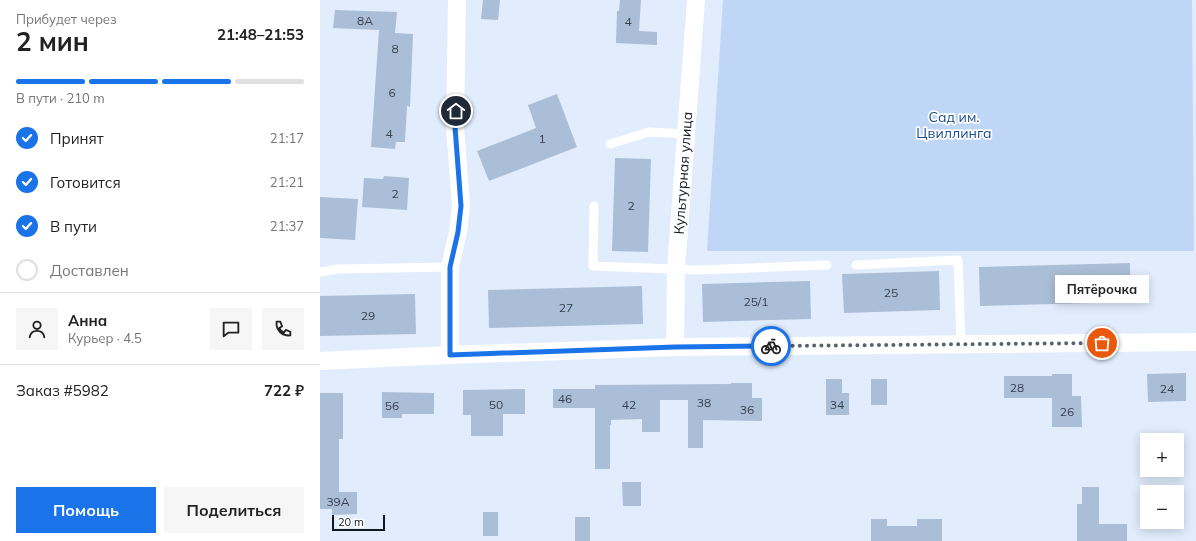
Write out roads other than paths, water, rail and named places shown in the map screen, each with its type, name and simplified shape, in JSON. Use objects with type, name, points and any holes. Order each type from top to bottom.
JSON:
[{"type":"street","points":[[450,355],[450,267],[458,232],[461,206],[455,127],[457,0]]},
{"type":"street","name":"Культурная улица","points":[[675,347],[676,270],[696,0]]},
{"type":"street","points":[[320,361],[675,347],[1196,342]]},
{"type":"lane","points":[[610,144],[649,132],[686,134]]},
{"type":"lane","points":[[594,206],[593,266],[700,270],[827,265]]},
{"type":"lane","points":[[856,265],[958,260],[961,344]]},
{"type":"lane","points":[[320,272],[338,269],[450,267]]},
{"type":"place","name":"Пятёрочка","points":[[1102,343]]},
{"type":"park label","name":"Сад им. Цвиллинга","points":[[954,126]]}]
